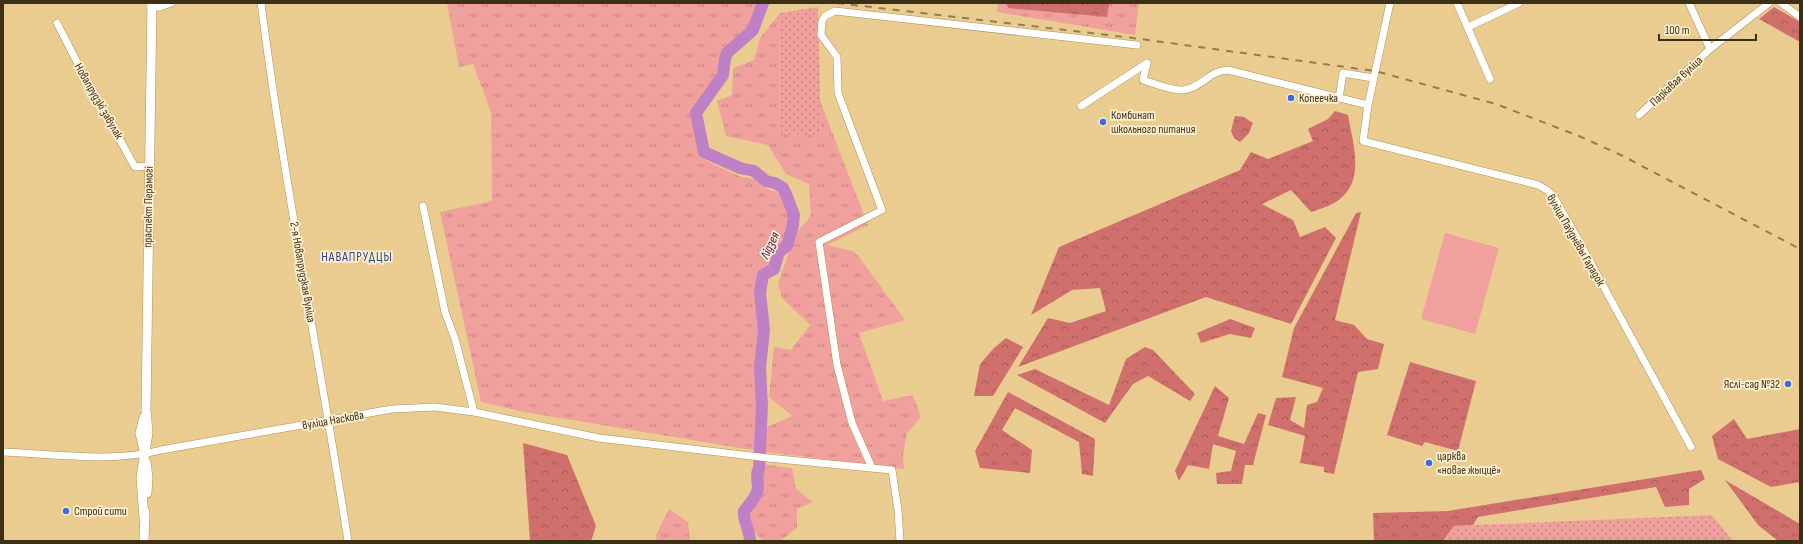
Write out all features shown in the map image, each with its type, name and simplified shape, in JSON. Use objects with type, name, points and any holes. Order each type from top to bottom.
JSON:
[{"type":"main road","name":"праспект Перамогі","points":[[144,541],[144,518],[148,477],[145,455],[148,433],[146,410],[152,5]]},
{"type":"street","points":[[152,5],[160,7],[170,3]]},
{"type":"street","name":"2-я Новапрудзкая вуліца","points":[[262,3],[282,152],[329,421],[348,541]]},
{"type":"street","name":"вуліца Паўднёвы Гарадок","points":[[1390,3],[1368,105],[1363,141],[1538,185],[1547,190],[1554,197],[1575,234],[1690,447]]},
{"type":"street","points":[[1457,3],[1490,79]]},
{"type":"street","points":[[1468,27],[1520,3]]},
{"type":"street","points":[[1689,3],[1710,49]]},
{"type":"street","name":"Паркавая вуліца","points":[[1639,115],[1710,49],[1769,3]]},
{"type":"street","points":[[1781,3],[1800,18]]},
{"type":"street","points":[[872,468],[852,423],[838,364],[818,242],[882,210],[838,93],[837,58],[821,36],[822,21],[825,16],[835,11],[1004,28],[1138,45]]},
{"type":"street","name":"Новапрудзкі завулак","points":[[57,23],[82,72],[135,167],[149,166]]},
{"type":"street","points":[[1081,106],[1147,63],[1143,80],[1182,90],[1195,86],[1216,72],[1228,70],[1368,105]]},
{"type":"street","points":[[1339,98],[1344,73],[1374,75]]},
{"type":"street","points":[[423,206],[445,312],[455,339],[474,412]]},
{"type":"street","name":"вуліца Наскова","points":[[3,452],[72,456],[145,455],[161,450],[392,409],[435,407],[474,412],[599,438],[768,458],[892,470],[898,510],[900,541]]},
{"type":"green space","points":[[447,3],[758,3],[751,30],[735,43],[727,55],[722,73],[714,88],[694,111],[701,156],[707,161],[741,177],[756,179],[768,189],[781,194],[790,217],[791,223],[786,242],[777,254],[774,267],[763,273],[759,282],[758,291],[762,311],[758,369],[760,430],[792,416],[769,397],[774,347],[791,350],[810,325],[782,298],[778,283],[796,233],[811,216],[809,184],[786,174],[768,145],[726,136],[717,101],[732,95],[733,68],[754,60],[760,38],[780,13],[779,134],[821,135],[819,98],[868,225],[827,245],[853,251],[860,258],[905,320],[859,333],[883,401],[913,395],[921,417],[907,433],[903,457],[904,469],[758,451],[524,412],[481,402],[440,212],[492,201],[491,112],[473,64],[459,67]]},
{"type":"green space","points":[[998,3],[1139,3],[1135,35],[997,12]]},
{"type":"green space","points":[[1007,3],[1109,3],[1107,17],[1008,8]]},
{"type":"green space","points":[[818,7],[821,135],[779,134],[780,13]]},
{"type":"green space","points":[[1774,7],[1800,22],[1800,42],[1759,19]]},
{"type":"green space","points":[[1335,111],[1348,115],[1354,151],[1354,175],[1351,185],[1344,195],[1334,203],[1311,212],[1291,190],[1262,204],[1293,220],[1300,237],[1325,227],[1336,238],[1291,324],[1206,297],[1018,367],[1048,318],[1070,323],[1106,311],[1100,288],[1072,290],[1031,315],[1059,247],[1240,170],[1251,152],[1268,159],[1313,141],[1308,129],[1328,119]]},
{"type":"green space","points":[[1235,116],[1244,117],[1253,123],[1249,133],[1240,142],[1234,138],[1231,131]]},
{"type":"green space","points":[[1361,212],[1335,320],[1354,325],[1367,339],[1384,344],[1378,369],[1358,372],[1334,474],[1324,472],[1324,467],[1300,463],[1305,436],[1268,425],[1276,398],[1296,397],[1290,420],[1304,428],[1307,405],[1317,402],[1323,388],[1282,377],[1294,328],[1356,213]]},
{"type":"green space","points":[[1445,233],[1499,248],[1475,334],[1421,319]]},
{"type":"green space","points":[[1230,319],[1255,328],[1251,338],[1230,334],[1201,343],[1197,333]]},
{"type":"green space","points":[[1006,338],[1023,347],[993,396],[974,396],[980,364],[994,348]]},
{"type":"green space","points":[[1145,347],[1153,350],[1195,394],[1190,401],[1148,376],[1133,384],[1105,423],[1017,375],[1035,369],[1109,405],[1126,359]]},
{"type":"green space","points":[[1410,362],[1476,381],[1458,451],[1425,442],[1422,446],[1387,435]]},
{"type":"green space","points":[[1215,386],[1229,398],[1218,436],[1244,444],[1258,413],[1266,415],[1253,465],[1245,465],[1242,484],[1217,484],[1216,473],[1231,471],[1236,451],[1213,444],[1209,469],[1188,465],[1179,481],[1175,471]]},
{"type":"green space","points":[[1008,392],[1095,439],[1093,476],[1082,474],[1079,442],[1015,408],[1002,430],[1032,450],[1030,473],[980,468],[975,451]]},
{"type":"green space","points":[[1734,419],[1747,439],[1800,429],[1800,482],[1771,487],[1718,459],[1712,436]]},
{"type":"green space","points":[[523,443],[567,455],[596,526],[591,541],[530,541]]},
{"type":"green space","points":[[759,464],[792,468],[796,489],[813,502],[797,509],[797,528],[780,541],[763,541],[743,518],[744,511],[750,504],[758,488],[756,475]]},
{"type":"green space","points":[[1701,470],[1705,479],[1689,489],[1689,505],[1665,507],[1656,487],[1478,517],[1473,525],[1454,526],[1443,541],[1374,541],[1373,513],[1448,511]]},
{"type":"green space","points":[[1725,480],[1800,524],[1800,541],[1778,541],[1758,525]]},
{"type":"green space","points":[[669,509],[688,522],[690,541],[657,541],[656,535]]},
{"type":"green space","points":[[1712,515],[1733,541],[1443,541],[1454,526]]},
{"type":"waterway","name":"Лідзея","points":[[750,541],[744,511],[751,503],[758,490],[757,475],[759,468],[762,405],[760,368],[764,330],[760,293],[763,275],[774,269],[779,252],[787,246],[793,225],[794,215],[783,188],[775,183],[766,181],[754,171],[740,168],[704,152],[696,113],[723,75],[727,53],[753,30],[763,3]]},
{"type":"railway","points":[[837,3],[1133,38],[1375,71],[1496,104],[1579,136],[1623,156],[1800,249]]},
{"type":"place","name":"Копеечка","points":[[1291,98]]},
{"type":"place","name":"Комбинат школьного питания","points":[[1103,122]]},
{"type":"place","name":"Яслі-сад №32","points":[[1788,384]]},
{"type":"place","name":"царква «новае жыццё»","points":[[1429,463]]},
{"type":"place","name":"Строй сити","points":[[66,511]]},
{"type":"district","name":"НАВАПРУДЦЫ","points":[[357,256]]}]
